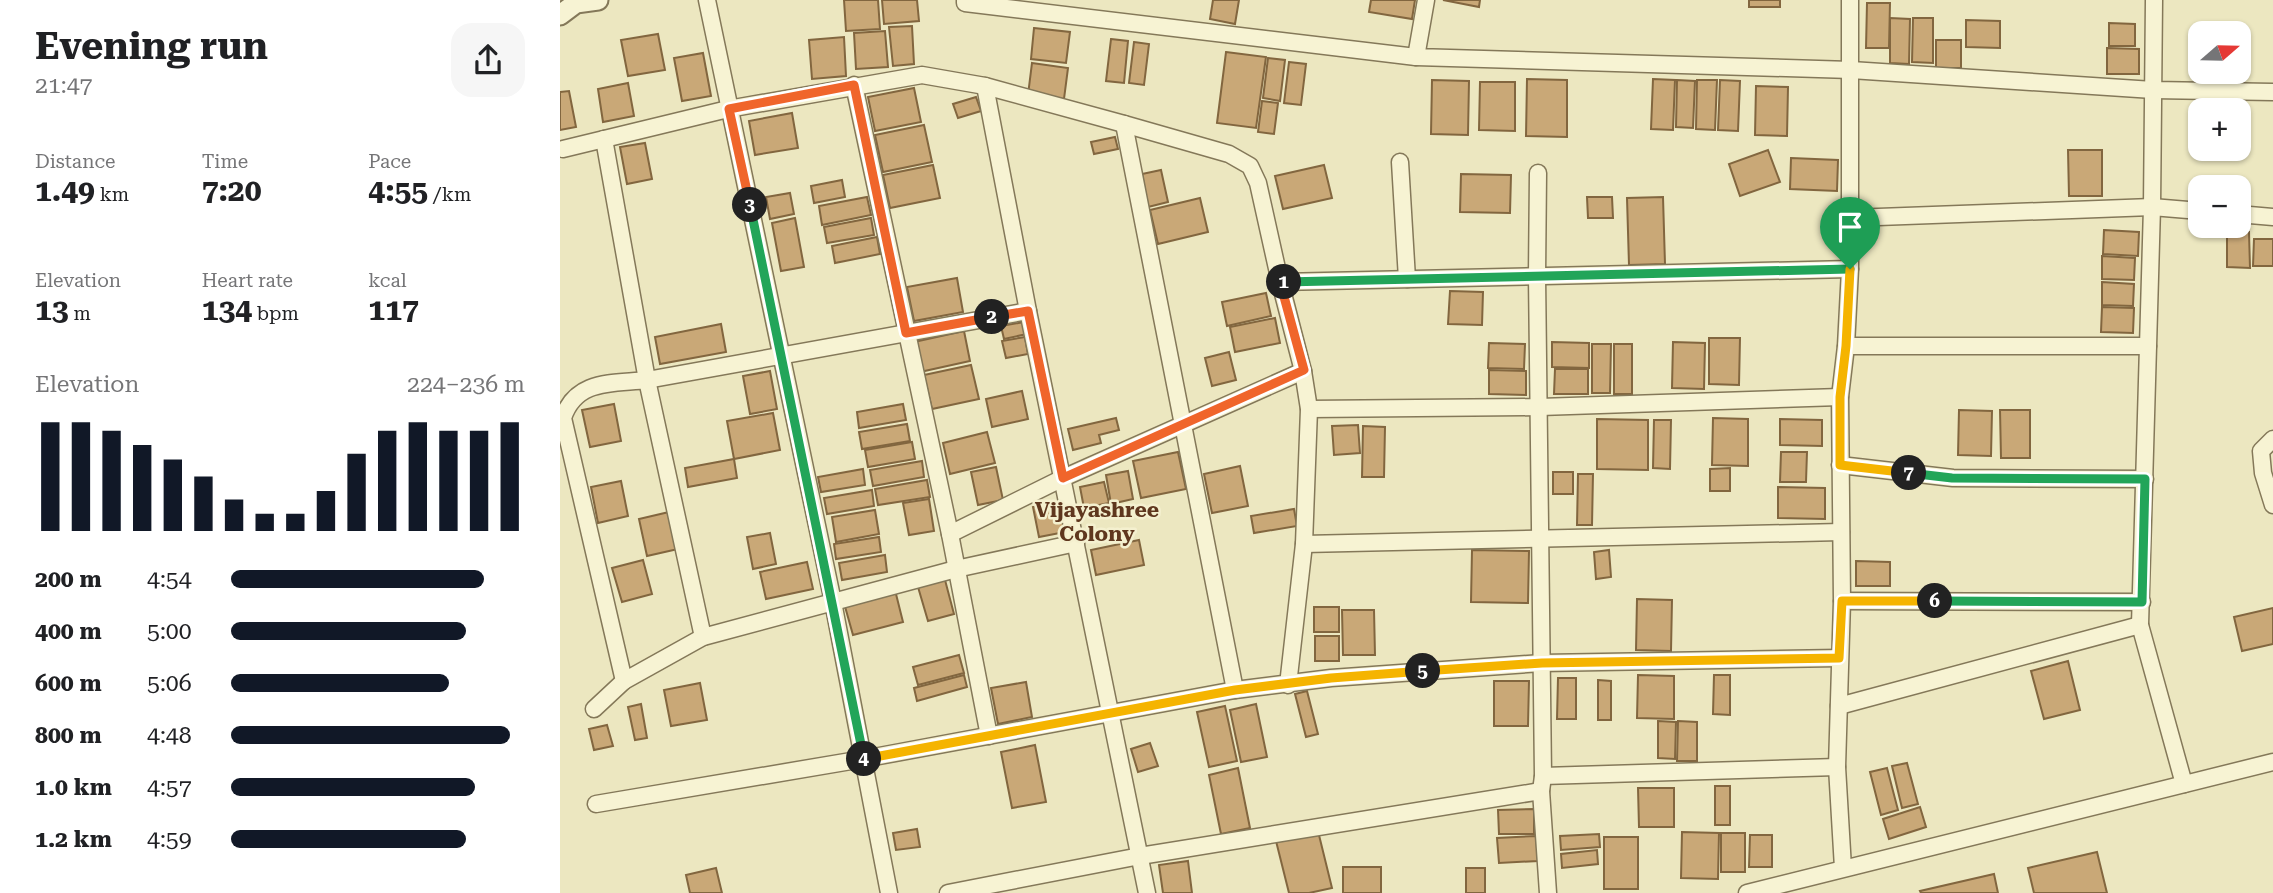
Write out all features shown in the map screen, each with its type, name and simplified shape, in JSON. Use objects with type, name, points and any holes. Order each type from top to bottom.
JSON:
[{"type":"street","points":[[560,15],[576,4],[598,0]]},
{"type":"street","points":[[707,0],[833,602],[889,893]]},
{"type":"street","points":[[965,0],[965,3],[1416,57],[1851,70],[2153,89],[2273,92]]},
{"type":"street","points":[[1416,57],[1426,0]]},
{"type":"street","points":[[1843,868],[1837,767],[1842,601],[1840,397],[1846,346],[1851,218],[1850,0]]},
{"type":"street","points":[[2154,0],[2152,207],[2140,625],[2184,784]]},
{"type":"street","points":[[563,149],[729,109],[922,75],[985,86],[1124,124],[1229,154],[1250,166],[1258,183],[1280,282],[1304,370],[1309,409],[1304,544],[1288,685]]},
{"type":"street","points":[[854,85],[950,534],[989,736]]},
{"type":"street","points":[[985,86],[1028,311],[1147,893]]},
{"type":"street","points":[[1124,124],[1235,690]]},
{"type":"street","points":[[604,139],[647,380],[703,637]]},
{"type":"street","points":[[1400,162],[1406,279]]},
{"type":"street","points":[[1538,173],[1542,784],[1548,893]]},
{"type":"street","points":[[1851,218],[2152,207],[2188,210]]},
{"type":"street","points":[[2251,215],[2273,217]]},
{"type":"street","points":[[1280,282],[1850,269]]},
{"type":"street","points":[[624,681],[563,418],[573,397],[588,387],[647,380],[1028,311]]},
{"type":"street","points":[[1846,346],[2148,345]]},
{"type":"street","points":[[950,534],[1063,478],[1304,370]]},
{"type":"street","points":[[1309,409],[1540,407],[1840,397]]},
{"type":"street","points":[[2273,439],[2262,451],[2263,473],[2273,505]]},
{"type":"street","points":[[1840,465],[1952,478],[2145,479]]},
{"type":"street","points":[[1304,544],[1841,532]]},
{"type":"street","points":[[594,709],[624,681],[703,637],[956,569],[1076,543]]},
{"type":"street","points":[[1842,601],[2142,602]]},
{"type":"street","points":[[1839,706],[2140,625]]},
{"type":"street","points":[[596,804],[863,759],[1235,690],[1331,678],[1542,663],[1839,658]]},
{"type":"street","points":[[1747,893],[2273,762]]},
{"type":"street","points":[[948,893],[1542,784],[1837,767]]},
{"type":"building","points":[[844,0],[878,0],[880,29],[846,31]]},
{"type":"building","points":[[882,0],[917,0],[919,21],[884,24]]},
{"type":"building","points":[[1213,0],[1239,0],[1235,24],[1210,19]]},
{"type":"building","points":[[1371,0],[1415,0],[1412,19],[1369,12]]},
{"type":"building","points":[[1443,0],[1480,0],[1479,7]]},
{"type":"building","points":[[1749,0],[1780,0],[1780,7],[1749,7]]},
{"type":"building","points":[[1867,3],[1890,3],[1889,48],[1866,48]]},
{"type":"building","points":[[1890,18],[1910,19],[1909,64],[1890,63]]},
{"type":"building","points":[[1913,18],[1933,18],[1933,63],[1912,62]]},
{"type":"building","points":[[1966,20],[2000,21],[2000,48],[1966,47]]},
{"type":"building","points":[[2109,23],[2135,24],[2135,46],[2109,46]]},
{"type":"building","points":[[912,26],[914,64],[893,66],[889,27]]},
{"type":"building","points":[[1034,28],[1070,32],[1066,63],[1031,59]]},
{"type":"building","points":[[885,31],[888,67],[856,69],[854,33]]},
{"type":"building","points":[[658,34],[665,70],[628,76],[621,40]]},
{"type":"building","points":[[844,37],[846,76],[812,79],[809,40]]},
{"type":"building","points":[[1111,39],[1128,41],[1124,83],[1106,81]]},
{"type":"building","points":[[1936,40],[1961,40],[1961,68],[1936,68]]},
{"type":"building","points":[[1134,42],[1149,44],[1144,85],[1129,83]]},
{"type":"building","points":[[2107,48],[2139,49],[2139,74],[2107,74]]},
{"type":"building","points":[[1226,52],[1266,57],[1256,128],[1217,123]]},
{"type":"building","points":[[703,53],[711,96],[682,101],[674,58]]},
{"type":"building","points":[[1268,58],[1285,60],[1280,101],[1263,98]]},
{"type":"building","points":[[1289,62],[1306,64],[1301,105],[1284,103]]},
{"type":"building","points":[[1032,63],[1068,68],[1064,99],[1028,95]]},
{"type":"building","points":[[1527,79],[1567,80],[1567,137],[1526,136]]},
{"type":"building","points":[[1653,79],[1675,80],[1673,130],[1651,129]]},
{"type":"building","points":[[1432,80],[1469,81],[1468,135],[1431,134]]},
{"type":"building","points":[[1677,80],[1695,81],[1693,128],[1676,127]]},
{"type":"building","points":[[1697,80],[1717,80],[1715,130],[1696,129]]},
{"type":"building","points":[[1720,80],[1740,81],[1738,131],[1718,130]]},
{"type":"building","points":[[1480,82],[1515,82],[1515,131],[1479,130]]},
{"type":"building","points":[[628,83],[634,116],[603,122],[598,89]]},
{"type":"building","points":[[1756,86],[1788,87],[1787,136],[1755,135]]},
{"type":"building","points":[[914,88],[921,122],[875,131],[868,97]]},
{"type":"building","points":[[569,91],[576,127],[560,130],[560,92]]},
{"type":"building","points":[[976,97],[981,111],[958,118],[953,104]]},
{"type":"building","points":[[1262,101],[1278,103],[1274,134],[1258,132]]},
{"type":"building","points":[[792,113],[798,148],[755,155],[749,121]]},
{"type":"building","points":[[924,125],[932,162],[883,172],[875,135]]},
{"type":"building","points":[[1115,137],[1118,149],[1094,154],[1091,142]]},
{"type":"building","points":[[645,143],[652,179],[627,184],[620,147]]},
{"type":"building","points":[[1768,150],[1780,182],[1740,196],[1729,164]]},
{"type":"building","points":[[2068,150],[2102,150],[2102,196],[2069,196]]},
{"type":"building","points":[[1791,158],[1838,160],[1837,191],[1790,189]]},
{"type":"building","points":[[933,165],[940,198],[890,208],[883,175]]},
{"type":"building","points":[[1324,165],[1332,198],[1283,209],[1275,176]]},
{"type":"building","points":[[1161,170],[1168,202],[1148,207],[1142,174]]},
{"type":"building","points":[[1461,174],[1511,175],[1510,213],[1460,212]]},
{"type":"building","points":[[842,180],[845,197],[814,203],[811,186]]},
{"type":"building","points":[[790,193],[794,214],[770,219],[766,197]]},
{"type":"building","points":[[867,197],[871,215],[822,225],[819,206]]},
{"type":"building","points":[[1587,197],[1612,197],[1613,218],[1588,218]]},
{"type":"building","points":[[1663,197],[1665,264],[1629,265],[1627,198]]},
{"type":"building","points":[[1200,198],[1208,232],[1158,244],[1150,210]]},
{"type":"building","points":[[795,218],[804,267],[781,271],[772,223]]},
{"type":"building","points":[[871,218],[874,235],[827,243],[824,227]]},
{"type":"building","points":[[2104,230],[2139,232],[2138,256],[2103,254]]},
{"type":"building","points":[[877,237],[880,254],[835,263],[832,246]]},
{"type":"building","points":[[2227,238],[2249,238],[2250,268],[2227,267]]},
{"type":"building","points":[[2254,239],[2273,239],[2273,266],[2253,266]]},
{"type":"building","points":[[2102,256],[2135,258],[2134,280],[2102,279]]},
{"type":"building","points":[[957,278],[963,312],[914,321],[907,287]]},
{"type":"building","points":[[2102,282],[2134,284],[2133,306],[2102,305]]},
{"type":"building","points":[[1450,291],[1483,292],[1482,325],[1448,324]]},
{"type":"building","points":[[1266,293],[1271,316],[1227,326],[1222,302]]},
{"type":"building","points":[[2102,307],[2134,308],[2133,333],[2101,332]]},
{"type":"building","points":[[1275,318],[1280,343],[1235,352],[1230,327]]},
{"type":"building","points":[[1024,322],[1027,334],[1004,339],[1001,326]]},
{"type":"building","points":[[721,324],[726,352],[660,364],[655,337]]},
{"type":"building","points":[[964,331],[970,361],[920,372],[914,342]]},
{"type":"building","points":[[1025,337],[1028,354],[1006,358],[1002,341]]},
{"type":"building","points":[[1709,338],[1740,338],[1739,385],[1709,384]]},
{"type":"building","points":[[1552,342],[1589,343],[1589,368],[1552,367]]},
{"type":"building","points":[[1673,342],[1705,343],[1704,389],[1672,388]]},
{"type":"building","points":[[1489,343],[1525,344],[1524,369],[1488,368]]},
{"type":"building","points":[[1592,344],[1611,344],[1610,393],[1592,393]]},
{"type":"building","points":[[1614,344],[1632,344],[1632,394],[1614,394]]},
{"type":"building","points":[[1229,352],[1236,380],[1212,386],[1205,358]]},
{"type":"building","points":[[971,365],[979,399],[932,409],[924,375]]},
{"type":"building","points":[[1555,369],[1588,369],[1588,394],[1554,394]]},
{"type":"building","points":[[1489,370],[1526,371],[1526,395],[1489,394]]},
{"type":"building","points":[[770,371],[777,409],[750,414],[743,376]]},
{"type":"building","points":[[1022,391],[1028,419],[992,427],[986,399]]},
{"type":"building","points":[[614,404],[621,441],[590,447],[582,410]]},
{"type":"building","points":[[903,404],[906,420],[859,428],[857,412]]},
{"type":"building","points":[[1959,410],[1992,411],[1991,456],[1958,455]]},
{"type":"building","points":[[2000,410],[2030,410],[2030,458],[2001,458]]},
{"type":"building","points":[[773,413],[780,450],[734,459],[727,421]]},
{"type":"building","points":[[1116,418],[1119,430],[1099,435],[1101,443],[1073,450],[1068,429]]},
{"type":"building","points":[[1713,418],[1748,419],[1748,466],[1712,465]]},
{"type":"building","points":[[1597,419],[1648,420],[1648,470],[1597,469]]},
{"type":"building","points":[[1780,419],[1822,420],[1822,446],[1780,445]]},
{"type":"building","points":[[1654,420],[1671,420],[1670,469],[1653,468]]},
{"type":"building","points":[[907,424],[910,441],[862,449],[859,432]]},
{"type":"building","points":[[1358,425],[1360,453],[1334,455],[1332,426]]},
{"type":"building","points":[[1363,426],[1385,427],[1384,477],[1362,477]]},
{"type":"building","points":[[987,432],[995,463],[950,474],[943,443]]},
{"type":"building","points":[[912,442],[915,459],[868,467],[865,450]]},
{"type":"building","points":[[1178,452],[1186,489],[1141,498],[1133,461]]},
{"type":"building","points":[[1781,452],[1807,452],[1806,482],[1780,482]]},
{"type":"building","points":[[734,459],[737,478],[688,487],[685,468]]},
{"type":"building","points":[[922,461],[924,477],[873,486],[870,470]]},
{"type":"building","points":[[1240,466],[1248,506],[1212,513],[1204,474]]},
{"type":"building","points":[[996,467],[1003,500],[978,505],[971,472]]},
{"type":"building","points":[[1730,468],[1730,491],[1710,491],[1710,469]]},
{"type":"building","points":[[863,469],[865,485],[821,492],[818,477]]},
{"type":"building","points":[[1128,471],[1133,499],[1111,504],[1106,475]]},
{"type":"building","points":[[1553,472],[1573,472],[1573,494],[1553,494]]},
{"type":"building","points":[[1578,474],[1593,474],[1592,525],[1577,525]]},
{"type":"building","points":[[927,480],[930,497],[878,505],[875,489]]},
{"type":"building","points":[[621,481],[628,516],[598,523],[591,487]]},
{"type":"building","points":[[1104,482],[1109,503],[1084,508],[1080,487]]},
{"type":"building","points":[[1778,487],[1825,488],[1825,519],[1778,518]]},
{"type":"building","points":[[872,490],[874,506],[827,514],[824,498]]},
{"type":"building","points":[[929,499],[934,531],[909,535],[903,503]]},
{"type":"building","points":[[1059,502],[1065,532],[1039,537],[1033,507]]},
{"type":"building","points":[[1294,509],[1297,526],[1254,533],[1251,516]]},
{"type":"building","points":[[875,510],[879,534],[836,542],[832,517]]},
{"type":"building","points":[[669,512],[678,549],[647,556],[639,519]]},
{"type":"building","points":[[770,533],[776,564],[753,569],[747,537]]},
{"type":"building","points":[[879,537],[881,552],[836,559],[834,544]]},
{"type":"building","points":[[1139,540],[1144,565],[1096,575],[1091,550]]},
{"type":"building","points":[[1472,550],[1529,551],[1528,603],[1471,602]]},
{"type":"building","points":[[1609,550],[1611,577],[1596,579],[1594,552]]},
{"type":"building","points":[[885,555],[887,572],[842,580],[839,563]]},
{"type":"building","points":[[643,560],[652,594],[622,602],[612,568]]},
{"type":"building","points":[[1856,561],[1890,562],[1890,586],[1856,586]]},
{"type":"building","points":[[807,562],[813,589],[766,599],[760,572]]},
{"type":"building","points":[[945,580],[954,614],[928,621],[918,587]]},
{"type":"building","points":[[895,590],[903,622],[853,635],[844,603]]},
{"type":"building","points":[[1637,599],[1672,600],[1671,651],[1636,650]]},
{"type":"building","points":[[1314,607],[1339,607],[1339,632],[1314,632]]},
{"type":"building","points":[[2273,608],[2273,644],[2242,651],[2234,617]]},
{"type":"building","points":[[1342,610],[1374,610],[1375,655],[1343,655]]},
{"type":"building","points":[[1315,636],[1339,636],[1339,661],[1315,661]]},
{"type":"building","points":[[959,655],[964,673],[918,685],[913,667]]},
{"type":"building","points":[[2068,661],[2080,710],[2044,719],[2031,671]]},
{"type":"building","points":[[964,675],[967,687],[917,701],[914,688]]},
{"type":"building","points":[[1638,675],[1674,676],[1674,719],[1637,718]]},
{"type":"building","points":[[1714,675],[1730,675],[1730,715],[1713,714]]},
{"type":"building","points":[[1558,678],[1576,678],[1576,719],[1557,719]]},
{"type":"building","points":[[1598,680],[1611,681],[1611,720],[1598,720]]},
{"type":"building","points":[[1494,681],[1529,681],[1528,726],[1494,726]]},
{"type":"building","points":[[1026,682],[1032,717],[998,724],[991,688]]},
{"type":"building","points":[[700,683],[707,720],[671,726],[664,690]]},
{"type":"building","points":[[1307,691],[1318,734],[1306,737],[1295,694]]},
{"type":"building","points":[[641,704],[647,738],[635,740],[628,707]]},
{"type":"building","points":[[1256,704],[1267,757],[1241,762],[1230,710]]},
{"type":"building","points":[[1225,706],[1237,761],[1209,767],[1197,712]]},
{"type":"building","points":[[1658,721],[1676,722],[1675,759],[1658,758]]},
{"type":"building","points":[[1678,721],[1697,722],[1697,761],[1677,761]]},
{"type":"building","points":[[607,725],[613,746],[594,750],[589,729]]},
{"type":"building","points":[[1150,743],[1158,766],[1138,772],[1131,749]]},
{"type":"building","points":[[1035,745],[1046,802],[1012,808],[1001,752]]},
{"type":"building","points":[[1907,763],[1918,804],[1902,808],[1892,766]]},
{"type":"building","points":[[1238,768],[1250,828],[1221,834],[1209,775]]},
{"type":"building","points":[[1887,768],[1898,810],[1881,815],[1870,772]]},
{"type":"building","points":[[1715,786],[1730,786],[1730,825],[1715,825]]},
{"type":"building","points":[[1638,788],[1674,788],[1674,827],[1639,827]]},
{"type":"building","points":[[1920,807],[1926,827],[1889,839],[1883,819]]},
{"type":"building","points":[[1534,809],[1534,834],[1499,834],[1498,810]]},
{"type":"building","points":[[917,829],[920,847],[896,850],[893,833]]},
{"type":"building","points":[[1318,831],[1332,888],[1309,893],[1289,893],[1276,841]]},
{"type":"building","points":[[1682,832],[1719,833],[1718,879],[1681,878]]},
{"type":"building","points":[[1721,833],[1745,833],[1745,872],[1721,872]]},
{"type":"building","points":[[1599,834],[1600,847],[1561,850],[1560,836]]},
{"type":"building","points":[[1750,835],[1772,835],[1772,867],[1749,867]]},
{"type":"building","points":[[1536,836],[1538,861],[1499,863],[1497,838]]},
{"type":"building","points":[[1604,837],[1638,837],[1638,889],[1604,889]]},
{"type":"building","points":[[1597,850],[1598,864],[1562,868],[1561,854]]},
{"type":"building","points":[[2097,852],[2107,893],[2034,893],[2028,868]]},
{"type":"building","points":[[1188,861],[1192,893],[1163,893],[1159,865]]},
{"type":"building","points":[[1343,867],[1381,867],[1381,893],[1343,893]]},
{"type":"building","points":[[716,868],[722,893],[690,893],[686,875]]},
{"type":"building","points":[[1466,868],[1485,868],[1485,893],[1466,893]]},
{"type":"building","points":[[1994,874],[1998,893],[1920,891]]},
{"type":"district","name":"Vijayashree Colony","points":[[1097,522]]},
{"type":"route","points":[[854,85],[906,333],[1028,311],[1063,478],[1304,370],[1280,282],[1850,269],[1840,397],[1840,465],[1952,478],[2145,479],[2142,602],[1842,601],[1839,658],[1542,663],[1331,678],[1235,690],[863,759],[833,602],[729,109],[854,85]]}]
